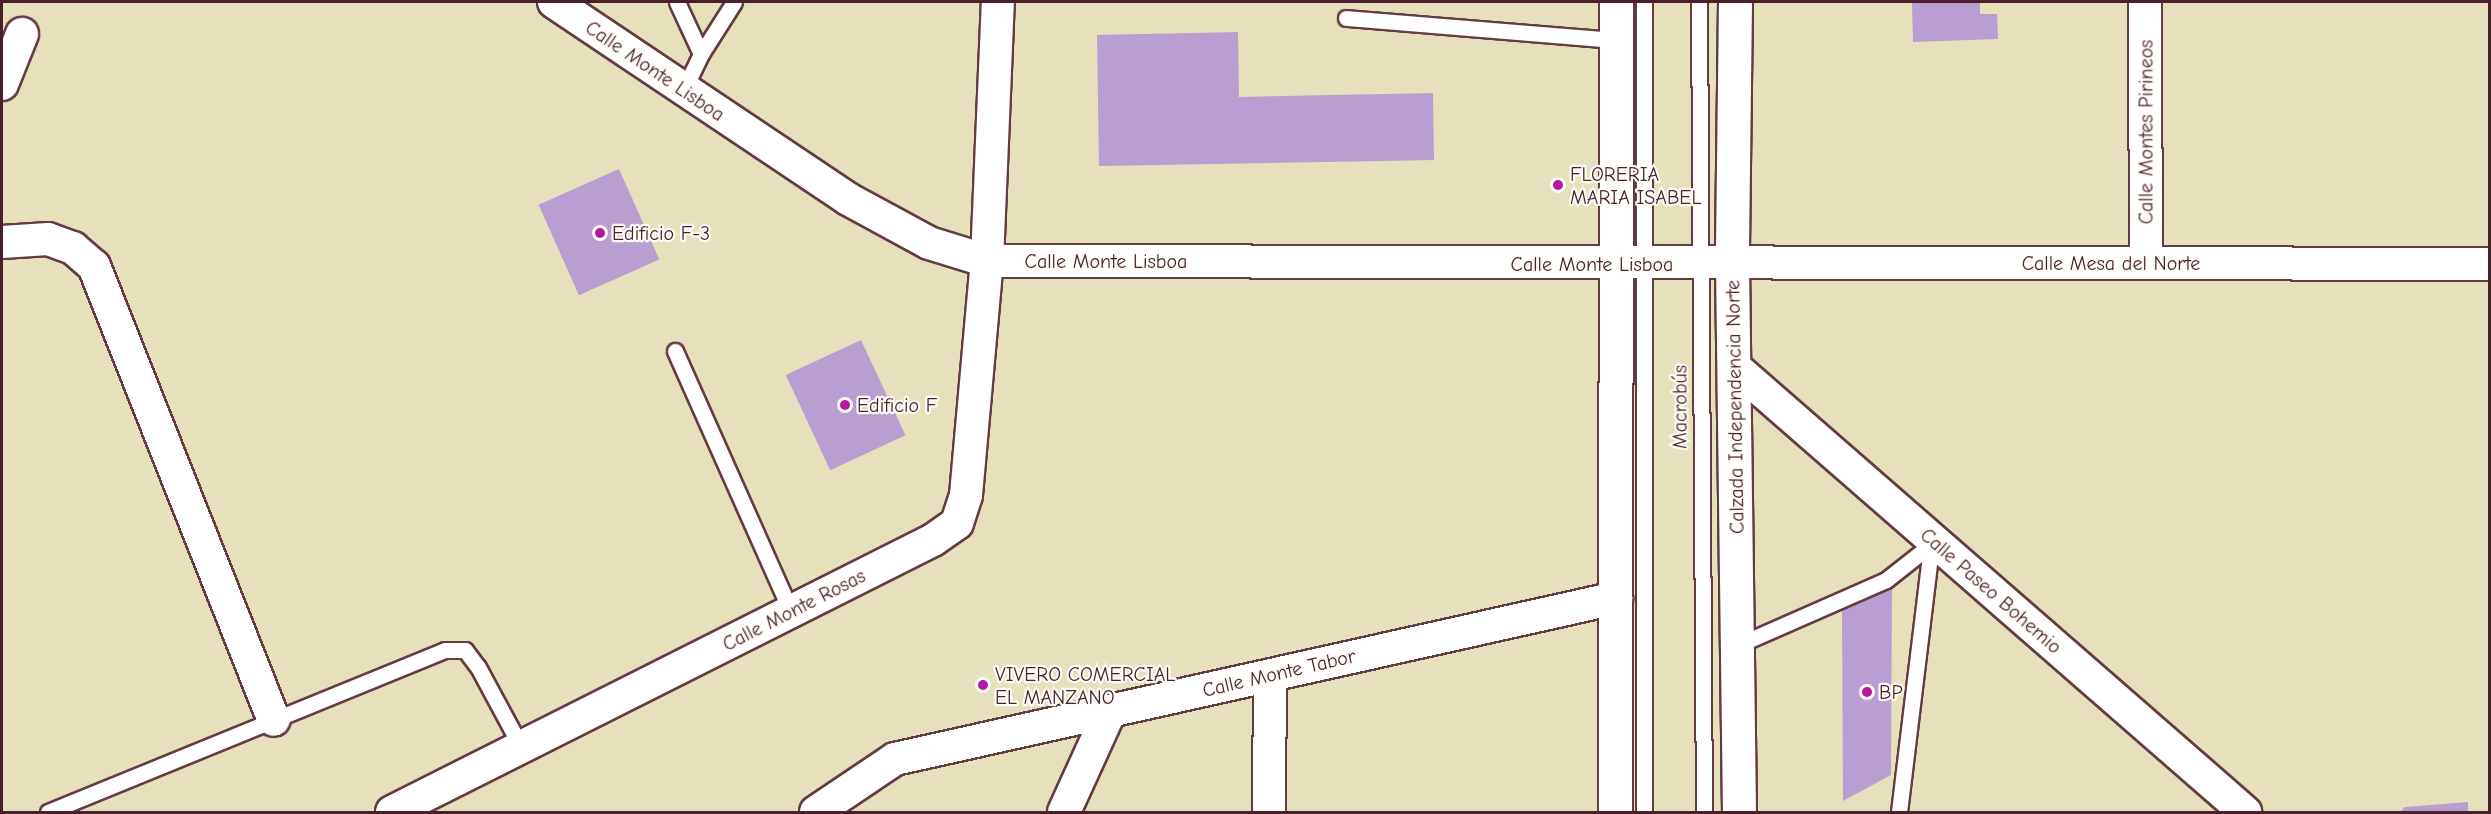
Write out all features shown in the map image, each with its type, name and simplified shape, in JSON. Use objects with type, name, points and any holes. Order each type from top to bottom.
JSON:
[{"type":"main road","points":[[1615,813],[1616,598],[1629,264],[1616,40],[1616,2]]},
{"type":"main road","name":"Calzada Independencia Norte","points":[[1735,2],[1732,263],[1738,370],[1739,813]]},
{"type":"street","name":"Calle Monte Lisboa","points":[[554,2],[682,91],[848,199],[929,243],[987,261],[1732,263]]},
{"type":"street","name":"Calle Monte Rosas","points":[[392,813],[791,612],[957,523],[966,495],[987,261],[998,2]]},
{"type":"street","name":"Calle Montes Pirineos","points":[[2145,2],[2146,263]]},
{"type":"street","points":[[2,84],[22,34]]},
{"type":"street","points":[[2,242],[48,239],[74,248],[94,266],[274,720]]},
{"type":"street","name":"Calle Mesa del Norte","points":[[1732,263],[2490,264]]},
{"type":"street","name":"Calle Paseo Bohemio","points":[[1738,370],[1933,545],[2245,813]]},
{"type":"street","name":"Calle Monte Tabor","points":[[816,813],[895,759],[1616,598]]},
{"type":"street","points":[[1269,813],[1270,676]]},
{"type":"street","points":[[1064,813],[1110,711]]},
{"type":"lane","points":[[677,2],[701,54]]},
{"type":"lane","points":[[682,91],[701,54],[734,2]]},
{"type":"lane","name":"Macrobús","points":[[1644,2],[1629,264],[1644,813]]},
{"type":"lane","name":"Macrobús","points":[[1699,2],[1704,813]]},
{"type":"lane","points":[[1346,18],[1616,40]]},
{"type":"lane","points":[[675,351],[791,612]]},
{"type":"lane","points":[[1738,645],[1886,580],[1933,545]]},
{"type":"lane","points":[[1899,813],[1933,545]]},
{"type":"lane","points":[[48,813],[445,650],[465,650],[521,747]]},
{"type":"building","points":[[1912,2],[1980,2],[1980,14],[1997,14],[1998,39],[1913,42]]},
{"type":"building","points":[[1238,32],[1239,97],[1433,93],[1434,160],[1099,166],[1097,35]]},
{"type":"building","name":"Edificio F-3","points":[[619,169],[659,259],[579,295],[539,205]]},
{"type":"building","name":"Edificio F","points":[[861,340],[905,435],[830,470],[786,375]]},
{"type":"building","name":"BP","points":[[1892,582],[1891,775],[1843,801],[1842,609]]},
{"type":"building","points":[[2468,802],[2468,812],[2400,812],[2405,807]]},
{"type":"place","name":"FLORERIA MARIA ISABEL","points":[[1558,185]]},
{"type":"place","name":"Edificio F-3","points":[[600,233]]},
{"type":"place","name":"Edificio F","points":[[845,405]]},
{"type":"place","name":"VIVERO COMERCIAL EL MANZANO","points":[[983,685]]},
{"type":"place","name":"BP","points":[[1867,692]]}]
